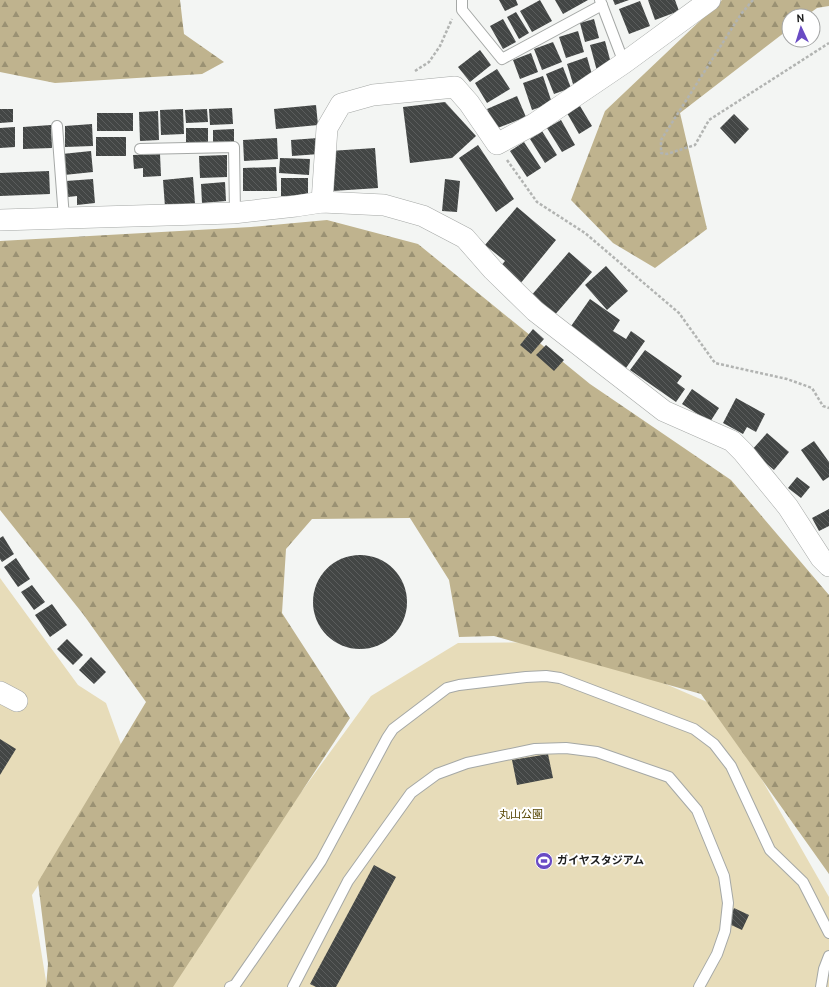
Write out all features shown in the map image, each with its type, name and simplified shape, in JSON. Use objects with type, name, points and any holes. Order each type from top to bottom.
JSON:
[{"type":"street","points":[[322,202],[327,128],[341,104],[373,95],[455,87],[468,103],[496,144],[534,124],[624,63],[710,0]]},
{"type":"street","points":[[0,220],[235,213],[322,202],[384,205],[423,216],[466,238],[492,270],[535,311],[664,411],[736,444],[788,507],[821,558],[829,566]]},
{"type":"lane","points":[[462,5],[502,59],[601,2],[624,63]]},
{"type":"lane","points":[[58,126],[64,218]]},
{"type":"lane","points":[[140,149],[234,147],[235,213]]},
{"type":"lane","points":[[230,987],[235,986],[322,861],[393,729],[448,688],[459,685],[526,677],[546,676],[560,678],[694,729],[714,744],[731,766],[770,850],[803,882],[829,933]]},
{"type":"lane","points":[[294,987],[348,881],[411,793],[437,774],[468,763],[535,749],[566,748],[596,752],[669,777],[697,810],[724,876],[728,903],[725,931],[717,954],[699,987]]},
{"type":"lane","points":[[821,987],[824,969],[829,956]]},
{"type":"path","points":[[753,0],[741,14],[661,140],[661,153],[667,154],[695,145],[709,120],[829,43]]},
{"type":"path","points":[[397,92],[400,80],[429,62],[440,46],[453,16],[462,5]]},
{"type":"path","points":[[496,144],[537,202],[585,233],[679,313],[715,364],[788,379],[812,388],[823,406],[829,408]]},
{"type":"green space","points":[[0,0],[180,0],[184,34],[224,62],[202,74],[55,83],[0,72]]},
{"type":"green space","points":[[722,0],[829,0],[829,6],[817,8],[781,8],[781,35],[680,113],[707,229],[655,268],[613,243],[571,200],[605,111]]},
{"type":"green space","points":[[327,220],[418,244],[590,384],[731,480],[829,595],[829,874],[701,694],[494,636],[459,637],[449,580],[410,518],[312,519],[286,549],[282,613],[350,718],[173,987],[46,987],[48,964],[38,882],[146,702],[83,614],[0,510],[0,241],[251,227]]},
{"type":"green space","points":[[0,578],[78,685],[106,703],[124,753],[32,895],[47,987],[0,987]]},
{"type":"green space","name":"丸山公園","points":[[569,642],[721,708],[829,897],[829,987],[139,987],[160,986],[371,696],[458,643]]},
{"type":"building","points":[[499,0],[516,0],[518,5],[505,11]]},
{"type":"building","points":[[540,0],[552,21],[532,32],[520,11]]},
{"type":"building","points":[[555,0],[588,0],[563,14]]},
{"type":"building","points":[[613,0],[629,0],[615,5]]},
{"type":"building","points":[[648,0],[675,0],[679,11],[655,20]]},
{"type":"building","points":[[640,1],[650,26],[629,34],[619,9]]},
{"type":"building","points":[[516,12],[529,33],[519,39],[507,17]]},
{"type":"building","points":[[503,19],[516,42],[503,49],[490,26]]},
{"type":"building","points":[[594,19],[599,38],[585,42],[580,23]]},
{"type":"building","points":[[578,31],[584,52],[566,58],[559,37]]},
{"type":"building","points":[[605,41],[612,67],[597,71],[590,45]]},
{"type":"building","points":[[553,42],[562,62],[542,70],[534,49]]},
{"type":"building","points":[[480,50],[491,65],[470,82],[458,67]]},
{"type":"building","points":[[531,53],[538,72],[520,79],[513,60]]},
{"type":"building","points":[[587,57],[593,78],[573,84],[567,64]]},
{"type":"building","points":[[563,67],[571,88],[554,94],[546,74]]},
{"type":"building","points":[[497,69],[510,89],[487,103],[475,83]]},
{"type":"building","points":[[543,76],[552,103],[532,110],[523,83]]},
{"type":"building","points":[[517,96],[526,117],[495,129],[487,109]]},
{"type":"building","points":[[445,102],[476,136],[452,158],[410,163],[403,107]]},
{"type":"building","points":[[316,105],[318,125],[276,129],[274,109]]},
{"type":"building","points":[[580,106],[592,126],[579,134],[567,113]]},
{"type":"building","points":[[232,108],[233,124],[210,125],[209,109]]},
{"type":"building","points":[[0,109],[13,109],[13,122],[0,123]]},
{"type":"building","points":[[183,109],[184,134],[161,135],[160,110]]},
{"type":"building","points":[[207,109],[208,122],[186,123],[185,110]]},
{"type":"building","points":[[158,111],[159,140],[140,141],[139,112]]},
{"type":"building","points":[[97,113],[133,113],[133,131],[97,131]]},
{"type":"building","points":[[734,114],[749,129],[735,144],[720,128]]},
{"type":"building","points":[[561,120],[575,145],[562,152],[547,128]]},
{"type":"building","points":[[92,124],[93,146],[65,147],[65,126]]},
{"type":"building","points":[[51,125],[52,148],[23,149],[23,127]]},
{"type":"building","points":[[15,127],[15,147],[0,148],[0,128]]},
{"type":"building","points":[[186,128],[208,128],[208,143],[186,143]]},
{"type":"building","points":[[234,129],[234,144],[213,144],[213,130]]},
{"type":"building","points":[[542,131],[557,155],[545,163],[530,139]]},
{"type":"building","points":[[96,137],[126,137],[126,156],[96,156]]},
{"type":"building","points":[[277,138],[278,159],[244,161],[243,140]]},
{"type":"building","points":[[318,138],[319,154],[292,156],[291,140]]},
{"type":"building","points":[[524,142],[541,168],[527,177],[510,151]]},
{"type":"building","points":[[478,145],[514,199],[496,212],[459,158]]},
{"type":"building","points":[[375,148],[378,188],[333,191],[330,151]]},
{"type":"building","points":[[91,151],[93,172],[64,175],[62,154]]},
{"type":"building","points":[[160,154],[161,176],[143,177],[143,168],[134,169],[133,155]]},
{"type":"building","points":[[227,155],[227,177],[200,178],[199,156]]},
{"type":"building","points":[[280,158],[310,159],[309,175],[279,173]]},
{"type":"building","points":[[276,167],[277,191],[243,191],[243,168]]},
{"type":"building","points":[[49,171],[50,194],[0,196],[0,173]]},
{"type":"building","points":[[193,177],[195,204],[165,207],[163,180]]},
{"type":"building","points":[[281,178],[308,178],[308,196],[281,196]]},
{"type":"building","points":[[93,179],[95,203],[77,205],[77,196],[68,197],[66,181]]},
{"type":"building","points":[[445,179],[460,181],[457,212],[442,211]]},
{"type":"building","points":[[225,182],[226,201],[202,203],[201,184]]},
{"type":"building","points":[[517,207],[556,240],[520,284],[499,268],[505,261],[485,245]]},
{"type":"building","points":[[569,252],[592,272],[553,317],[530,297]]},
{"type":"building","points":[[606,266],[628,291],[607,310],[585,285]]},
{"type":"building","points":[[590,299],[620,320],[613,331],[626,339],[631,331],[645,341],[626,368],[569,329]]},
{"type":"building","points":[[533,329],[544,339],[531,354],[520,345]]},
{"type":"building","points":[[546,345],[564,360],[554,371],[536,355]]},
{"type":"building","points":[[645,350],[682,376],[677,383],[685,389],[676,402],[630,370]]},
{"type":"building","points":[[692,389],[719,408],[710,422],[682,404]]},
{"type":"building","points":[[736,398],[765,414],[756,432],[747,427],[743,434],[723,423]]},
{"type":"building","points":[[767,433],[789,452],[774,470],[751,451]]},
{"type":"building","points":[[814,441],[829,462],[829,477],[823,481],[801,450]]},
{"type":"building","points":[[797,477],[810,487],[801,498],[788,488]]},
{"type":"building","points":[[829,509],[829,526],[819,531],[812,518]]},
{"type":"building","points":[[3,536],[14,554],[2,562],[0,559],[0,538]]},
{"type":"building","points":[[360,555],[378,559],[393,569],[403,584],[407,602],[403,620],[393,635],[378,645],[360,649],[342,645],[327,635],[317,620],[313,602],[317,584],[327,569],[342,559]]},
{"type":"building","points":[[16,558],[30,579],[18,587],[4,567]]},
{"type":"building","points":[[32,585],[45,602],[34,610],[21,592]]},
{"type":"building","points":[[52,604],[67,625],[50,637],[35,615]]},
{"type":"building","points":[[67,639],[83,655],[73,665],[57,649]]},
{"type":"building","points":[[91,657],[106,672],[94,684],[79,670]]},
{"type":"building","points":[[0,739],[16,749],[0,775]]},
{"type":"building","points":[[548,754],[553,778],[517,785],[512,760]]},
{"type":"building","points":[[374,865],[396,877],[336,987],[316,987],[310,984]]},
{"type":"building","points":[[734,908],[749,915],[742,930],[727,923]]},
{"type":"place","name":"ガイヤスタジアム","points":[[544,861]]}]
